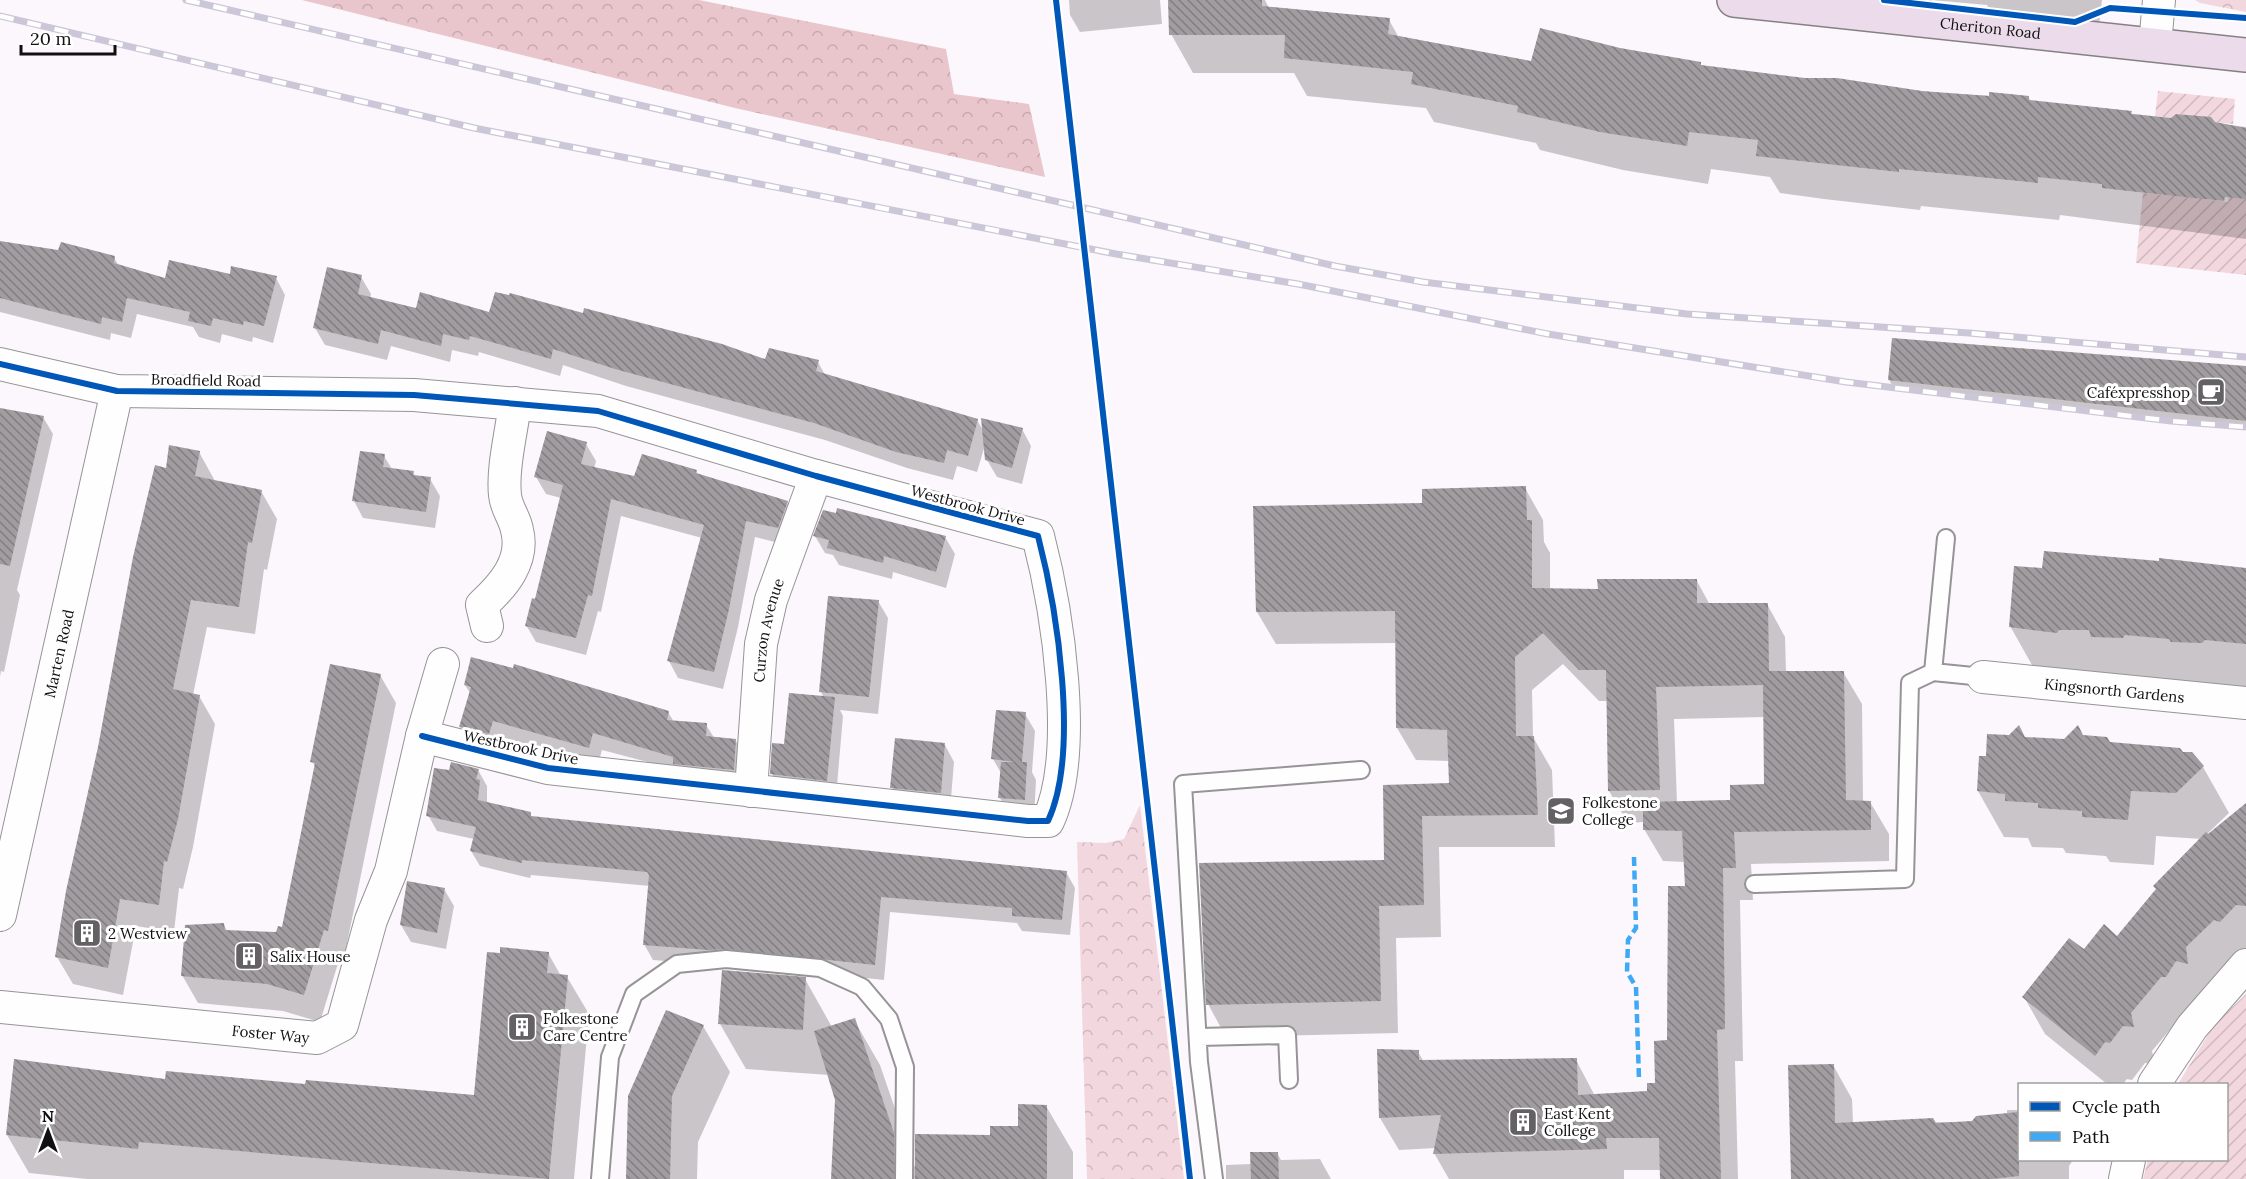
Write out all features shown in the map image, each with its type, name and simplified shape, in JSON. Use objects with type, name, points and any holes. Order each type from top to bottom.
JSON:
[{"type":"main road","name":"Cheriton Road","points":[[1734,0],[2246,55]]},
{"type":"street","points":[[2155,45],[2159,0]]},
{"type":"street","name":"Broadfield Road","points":[[0,364],[117,391],[414,394]]},
{"type":"street","name":"Marten Road","points":[[0,915],[117,391]]},
{"type":"street","name":"Westbrook Drive","points":[[414,394],[598,411],[816,476],[1038,536],[1048,575],[1064,690],[1057,802],[1048,821],[1028,821],[548,768],[422,736]]},
{"type":"street","points":[[487,626],[482,605],[511,573],[518,550],[518,530],[505,497],[515,403]]},
{"type":"street","name":"Curzon Avenue","points":[[751,791],[761,644],[771,600],[816,476]]},
{"type":"street","name":"Foster Way","points":[[0,1007],[317,1038],[342,1024],[371,920],[391,871],[422,736],[443,664]]},
{"type":"street","name":"Kingsnorth Gardens","points":[[1983,677],[2246,704]]},
{"type":"street","points":[[2155,1083],[2192,1027],[2246,965]]},
{"type":"street","points":[[2125,1179],[2129,1161]]},
{"type":"lane","points":[[1933,672],[1946,538]]},
{"type":"lane","points":[[1754,884],[1905,879],[1910,683],[1933,672],[1983,677]]},
{"type":"lane","points":[[1214,1179],[1199,1062],[1183,784],[1362,770]]},
{"type":"lane","points":[[600,1179],[609,1057],[634,994],[677,964],[726,959],[820,968],[862,987],[889,1019],[905,1066],[904,1179]]},
{"type":"lane","points":[[1199,1037],[1287,1035],[1289,1080]]},
{"type":"green space","points":[[302,0],[699,0],[946,49],[954,94],[1029,104],[1045,177],[735,108]]},
{"type":"green space","points":[[2195,0],[2246,0],[2246,12],[2200,3]]},
{"type":"green space","points":[[2158,91],[2235,99],[2233,124],[2190,120],[2186,115],[2176,114],[2171,118],[2155,116]]},
{"type":"green space","points":[[2168,180],[2206,185],[2204,199],[2228,202],[2231,180],[2236,198],[2246,199],[2246,275],[2136,263],[2143,193],[2166,195]]},
{"type":"green space","points":[[1140,805],[1184,1179],[1087,1179],[1077,842],[1106,843],[1124,839]]},
{"type":"green space","points":[[2246,994],[2246,1179],[2143,1179],[2148,1161],[2228,1161],[2228,1083],[2179,1083],[2214,1025]]},
{"type":"building","points":[[1168,0],[1262,0],[1262,6],[1390,18],[1388,34],[1531,61],[1540,28],[1620,48],[1701,62],[1701,65],[1805,78],[1837,78],[1922,91],[1989,96],[1989,92],[2029,96],[2029,100],[2132,111],[2131,114],[2171,118],[2176,114],[2211,117],[2215,122],[2246,128],[2246,199],[2225,197],[2224,201],[2102,188],[2102,184],[2038,177],[2038,183],[1899,169],[1899,172],[1756,156],[1758,140],[1689,132],[1687,146],[1600,132],[1517,112],[1518,106],[1411,84],[1413,72],[1284,58],[1285,35],[1169,35]]},
{"type":"building","points":[[0,241],[58,250],[61,242],[115,256],[114,263],[165,278],[169,260],[230,274],[231,266],[277,276],[264,326],[244,321],[243,325],[213,318],[211,326],[188,321],[190,312],[127,298],[122,322],[102,317],[101,324],[0,298]]},
{"type":"building","points":[[327,267],[362,275],[358,294],[416,308],[420,292],[489,312],[495,292],[509,295],[510,293],[583,313],[584,308],[722,344],[765,359],[769,348],[819,360],[816,371],[978,419],[968,456],[947,450],[944,463],[896,452],[814,423],[615,369],[553,349],[551,359],[470,336],[469,340],[443,334],[441,346],[381,330],[378,344],[313,328]]},
{"type":"building","points":[[1892,338],[2246,366],[2246,421],[1888,380]]},
{"type":"building","points":[[0,408],[44,416],[10,566],[0,564]]},
{"type":"building","points":[[981,418],[1023,428],[1012,468],[985,460]]},
{"type":"building","points":[[547,431],[587,442],[581,464],[634,476],[642,454],[788,501],[778,528],[746,521],[714,672],[667,661],[704,525],[611,499],[592,596],[588,595],[576,638],[525,626],[532,598],[535,599],[563,485],[534,477]]},
{"type":"building","points":[[169,445],[200,451],[195,476],[262,490],[252,543],[248,542],[239,607],[191,600],[173,689],[200,695],[178,819],[167,862],[164,861],[159,905],[120,899],[108,968],[55,957],[66,891],[98,747],[133,557],[155,465],[166,468]]},
{"type":"building","points":[[360,451],[385,454],[383,467],[414,471],[413,475],[431,477],[426,512],[352,501]]},
{"type":"building","points":[[1526,486],[1527,520],[1532,520],[1532,588],[1598,589],[1597,579],[1697,579],[1697,603],[1768,603],[1769,671],[1844,671],[1846,800],[1871,801],[1871,830],[1734,832],[1736,868],[1723,868],[1725,1029],[1717,1030],[1721,1179],[1660,1179],[1659,1138],[1606,1138],[1607,1149],[1433,1154],[1441,1115],[1379,1118],[1377,1049],[1419,1050],[1419,1060],[1577,1058],[1578,1095],[1647,1091],[1647,1083],[1655,1083],[1654,1041],[1667,1040],[1668,886],[1685,886],[1682,831],[1643,830],[1643,802],[1730,800],[1730,785],[1764,784],[1763,685],[1656,687],[1660,790],[1608,791],[1606,670],[1579,670],[1543,633],[1515,657],[1516,736],[1534,736],[1538,815],[1422,816],[1424,905],[1379,906],[1381,1001],[1206,1005],[1199,863],[1384,860],[1383,785],[1449,783],[1447,730],[1396,728],[1395,611],[1256,612],[1253,506],[1422,503],[1422,489]]},
{"type":"building","points":[[837,508],[946,536],[936,572],[884,556],[883,563],[827,548],[829,540],[813,536],[823,510],[836,513]]},
{"type":"building","points":[[2044,551],[2159,561],[2159,558],[2246,568],[2246,644],[2205,640],[2202,643],[2171,642],[2169,639],[2125,635],[2123,638],[2091,637],[2089,630],[2059,630],[2057,633],[2009,627],[2014,566],[2042,568]]},
{"type":"building","points":[[828,596],[879,600],[869,697],[819,692]]},
{"type":"building","points":[[471,657],[513,668],[514,664],[669,711],[667,720],[707,723],[706,736],[736,739],[734,770],[673,764],[673,757],[593,733],[589,748],[493,721],[489,734],[459,727],[471,687],[464,685]]},
{"type":"building","points":[[330,664],[381,674],[328,931],[324,930],[304,995],[267,984],[181,976],[185,925],[224,923],[225,930],[276,932],[278,926],[282,927],[315,763],[310,762]]},
{"type":"building","points":[[789,693],[835,697],[827,781],[770,774],[772,743],[784,744]]},
{"type":"building","points":[[996,710],[1026,712],[1022,762],[1027,762],[1025,800],[998,798],[1001,762],[1015,762],[991,759]]},
{"type":"building","points":[[2019,725],[2025,737],[2064,739],[2078,725],[2083,735],[2107,737],[2110,742],[2180,748],[2183,752],[2192,752],[2204,766],[2176,793],[2131,791],[2128,820],[2082,817],[2082,811],[2038,808],[2038,803],[2005,801],[2005,794],[1977,791],[1979,756],[1986,756],[1987,734],[2009,735]]},
{"type":"building","points":[[895,738],[945,743],[941,793],[890,788]]},
{"type":"building","points":[[451,762],[479,769],[476,779],[480,780],[478,800],[531,812],[531,816],[1067,871],[1062,920],[1012,916],[1012,908],[881,897],[875,965],[727,949],[708,950],[643,945],[649,875],[647,872],[522,860],[522,863],[470,851],[476,827],[426,816],[434,768],[449,770]]},
{"type":"building","points":[[2246,803],[2246,906],[2236,905],[2220,922],[2214,920],[2186,947],[2188,964],[2176,961],[2166,977],[2161,977],[2131,1013],[2134,1027],[2123,1026],[2110,1043],[2105,1042],[2095,1056],[2022,997],[2069,938],[2084,949],[2104,924],[2117,936],[2156,889],[2153,886],[2206,832],[2208,834]]},
{"type":"building","points":[[407,881],[445,888],[437,933],[400,925]]},
{"type":"building","points":[[500,947],[549,952],[547,973],[568,975],[549,1179],[139,1142],[138,1149],[6,1135],[14,1059],[165,1079],[166,1071],[305,1084],[306,1080],[474,1095],[487,952],[500,953]]},
{"type":"building","points":[[722,970],[806,977],[803,1030],[718,1024]]},
{"type":"building","points":[[666,1010],[704,1025],[672,1096],[670,1179],[626,1179],[628,1096]]},
{"type":"building","points":[[855,1018],[894,1133],[894,1179],[831,1179],[835,1100],[814,1031]]},
{"type":"building","points":[[1834,1064],[1835,1123],[1933,1118],[1936,1123],[1972,1121],[1976,1116],[2018,1112],[2019,1176],[1992,1179],[1791,1179],[1788,1065]]},
{"type":"building","points":[[1018,1104],[1047,1105],[1047,1179],[915,1179],[915,1134],[990,1135],[990,1126],[1018,1126]]},
{"type":"building","points":[[1250,1152],[1278,1152],[1279,1179],[1251,1179]]},
{"type":"railway","points":[[186,0],[1335,266],[1423,282],[1687,314],[1969,333],[2246,357]]},
{"type":"railway","points":[[0,16],[474,128],[1116,254],[1298,284],[1548,334],[1846,382],[2171,421],[2246,427]]},
{"type":"marked path","points":[[1634,857],[1636,928],[1628,940],[1627,972],[1636,987],[1639,1079]]},
{"type":"cycle path","points":[[1056,0],[1190,1179]]},
{"type":"cycle path","points":[[1884,0],[2075,22],[2110,8],[2246,18]]},
{"type":"cycle path","points":[[0,364],[117,391],[414,395],[598,411],[816,476],[1038,536],[1058,640],[1064,720],[1063,758],[1058,792],[1048,821],[1028,821],[548,768],[422,736]]},
{"type":"place","name":"Caféxpresshop","points":[[2211,392]]},
{"type":"place","name":"Folkestone College","points":[[1561,811]]},
{"type":"place","name":"2 Westview","points":[[87,933]]},
{"type":"place","name":"Salix House","points":[[249,956]]},
{"type":"place","name":"Folkestone Care Centre","points":[[522,1027]]},
{"type":"place","name":"East Kent College","points":[[1523,1122]]}]
